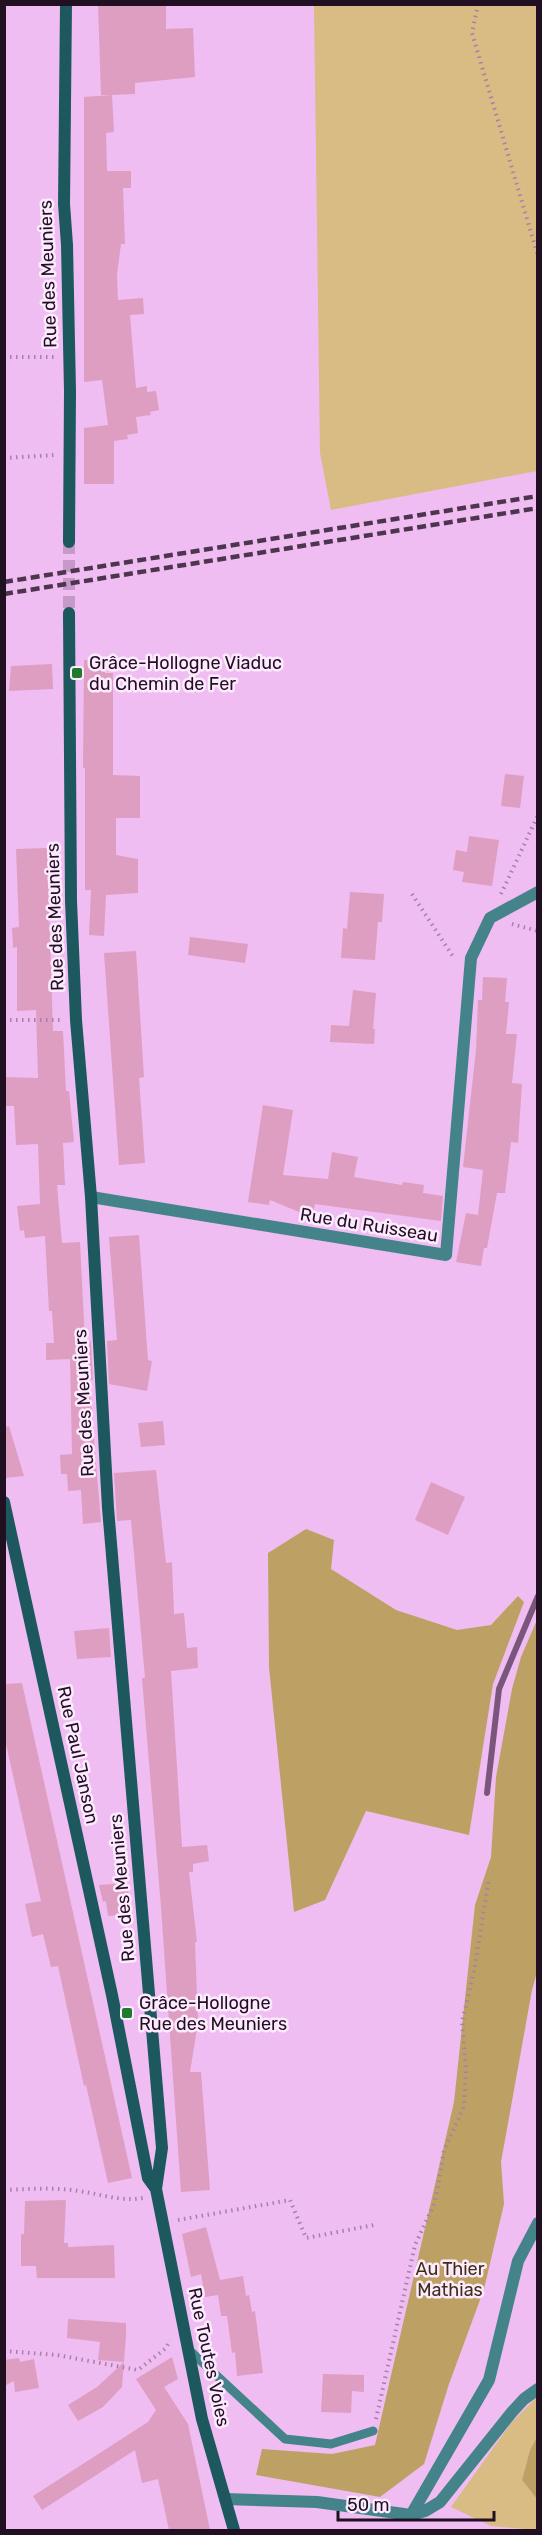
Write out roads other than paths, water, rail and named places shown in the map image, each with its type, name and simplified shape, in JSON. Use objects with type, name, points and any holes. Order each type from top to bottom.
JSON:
[{"type":"street","name":"Rue des Meuniers","points":[[66,4],[64,204],[69,356],[69,542]]},
{"type":"street","name":"Rue des Meuniers","points":[[69,613],[71,901],[76,1020],[91,1197],[108,1508],[162,2148],[156,2192]]},
{"type":"street","name":"Rue du Ruisseau","points":[[91,1197],[446,1256],[471,958],[490,918],[537,892]]},
{"type":"street","name":"Rue Paul Janson","points":[[4,1502],[112,1995],[147,2178],[156,2192]]},
{"type":"street","name":"Rue Toutes Voies","points":[[156,2192],[202,2419],[234,2530]]},
{"type":"street","points":[[411,2515],[489,2380],[518,2261],[537,2223]]},
{"type":"street","points":[[225,2499],[317,2502],[411,2515],[425,2511],[440,2502],[512,2412],[537,2389]]},
{"type":"lane","points":[[188,2349],[285,2439],[331,2444],[373,2431]]},
{"type":"waterway","points":[[487,1793],[499,1689],[538,1596]]},
{"type":"tunnel","points":[[69,542],[69,613]]},
{"type":"railway","points":[[4,582],[538,496]]},
{"type":"railway","points":[[4,594],[538,508]]},
{"type":"place","name":"Grâce-Hollogne Viaduc du Chemin de Fer","points":[[77,673]]},
{"type":"place","name":"Grâce-Hollogne Rue des Meuniers","points":[[127,2013]]},
{"type":"park label","name":"Au Thier Mathias","points":[[450,2279]]}]
